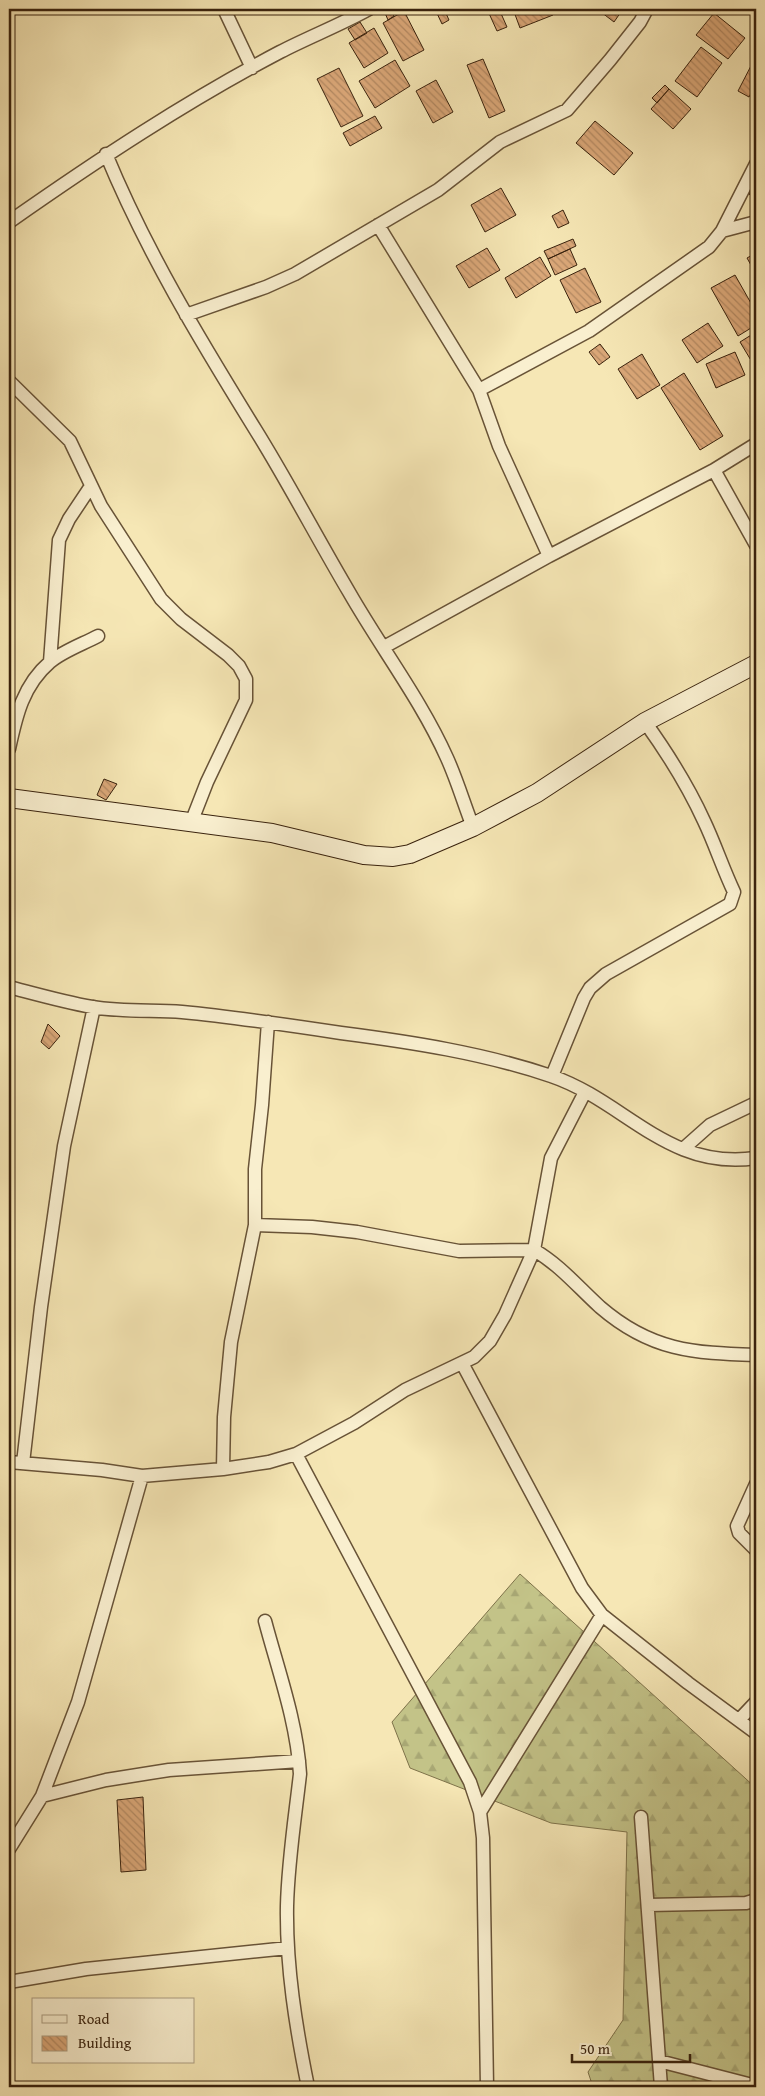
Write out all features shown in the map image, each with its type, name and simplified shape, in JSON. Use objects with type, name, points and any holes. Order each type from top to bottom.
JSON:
[{"type":"street","points":[[224,9],[252,68]]},
{"type":"street","points":[[9,222],[106,154],[179,109],[252,68],[369,9]]},
{"type":"street","points":[[186,315],[266,287],[295,274],[438,190],[500,142],[567,110],[610,60],[640,22],[647,9]]},
{"type":"street","points":[[106,154],[126,203],[186,315],[220,375],[309,519],[350,593],[384,647],[448,759],[472,827]]},
{"type":"street","points":[[479,390],[589,332],[709,247],[722,232],[756,164]]},
{"type":"street","points":[[722,232],[756,222]]},
{"type":"street","points":[[378,225],[479,390],[500,446],[549,556]]},
{"type":"street","points":[[9,381],[70,441],[101,506],[161,599],[181,619],[228,655],[239,666],[246,679],[246,700],[207,782],[191,823]]},
{"type":"street","points":[[384,647],[549,556],[714,470],[756,444]]},
{"type":"street","points":[[714,470],[756,544]]},
{"type":"street","points":[[50,662],[59,540],[69,519],[91,486]]},
{"type":"street","points":[[9,749],[16,714],[28,686],[50,662],[98,636]]},
{"type":"street","points":[[9,798],[272,833],[364,855],[385,857],[410,854],[472,827],[537,793],[645,722],[756,664]]},
{"type":"street","points":[[552,1076],[584,998],[590,988],[606,974],[730,904],[734,898],[734,892],[718,858],[705,822],[675,764],[645,722]]},
{"type":"street","points":[[9,987],[94,1007],[182,1012],[436,1046],[552,1076],[585,1092],[644,1130],[683,1149],[711,1158],[734,1161],[756,1158]]},
{"type":"street","points":[[24,1463],[41,1306],[64,1146],[94,1007]]},
{"type":"street","points":[[223,1469],[224,1417],[231,1342],[255,1225],[255,1168],[268,1022]]},
{"type":"street","points":[[9,1462],[102,1470],[142,1476],[223,1469],[269,1462],[296,1454],[354,1423],[405,1390],[474,1357],[490,1341],[505,1315],[534,1250],[551,1158],[585,1092]]},
{"type":"street","points":[[683,1149],[710,1125],[756,1103]]},
{"type":"street","points":[[255,1225],[312,1227],[357,1232],[459,1251],[534,1250],[558,1265],[601,1308],[633,1331],[650,1340],[688,1352],[756,1355]]},
{"type":"street","points":[[462,1363],[582,1588],[602,1615],[756,1733]]},
{"type":"street","points":[[296,1454],[470,1782],[480,1812],[484,1838],[488,2087]]},
{"type":"street","points":[[9,1850],[42,1796],[78,1702],[142,1476]]},
{"type":"street","points":[[756,1484],[737,1526],[739,1533],[756,1550]]},
{"type":"street","points":[[480,1812],[602,1615]]},
{"type":"street","points":[[265,1621],[284,1690],[299,1761],[299,1782],[290,1856],[288,1948],[299,2043],[308,2087]]},
{"type":"street","points":[[739,1720],[756,1702]]},
{"type":"street","points":[[42,1796],[106,1780],[169,1770],[299,1761]]},
{"type":"street","points":[[641,1817],[661,2087]]},
{"type":"street","points":[[648,1906],[746,1903],[756,1900]]},
{"type":"street","points":[[9,1982],[86,1969],[288,1948]]},
{"type":"street","points":[[659,2061],[756,2086]]},
{"type":"green space","points":[[520,1574],[756,1788],[756,2087],[593,2087],[588,2072],[623,2020],[627,1832],[551,1823],[410,1768],[392,1722]]},
{"type":"building","points":[[435,9],[444,9],[449,20],[442,24]]},
{"type":"building","points":[[487,9],[499,9],[507,27],[497,31]]},
{"type":"building","points":[[513,9],[551,9],[553,15],[520,28]]},
{"type":"building","points":[[597,9],[623,9],[614,22]]},
{"type":"building","points":[[391,10],[394,16],[388,20],[385,13]]},
{"type":"building","points":[[404,11],[424,50],[403,61],[383,23]]},
{"type":"building","points":[[714,13],[745,38],[728,59],[696,35]]},
{"type":"building","points":[[360,22],[367,33],[355,40],[348,29]]},
{"type":"building","points":[[374,28],[388,53],[364,68],[349,43]]},
{"type":"building","points":[[701,47],[722,63],[697,97],[675,81]]},
{"type":"building","points":[[483,59],[505,111],[489,118],[467,65]]},
{"type":"building","points":[[395,60],[410,86],[375,108],[359,81]]},
{"type":"building","points":[[754,60],[756,62],[756,84],[749,97],[738,91]]},
{"type":"building","points":[[339,68],[363,116],[341,127],[317,79]]},
{"type":"building","points":[[436,80],[453,112],[433,123],[416,91]]},
{"type":"building","points":[[665,85],[669,89],[657,103],[652,98]]},
{"type":"building","points":[[669,89],[691,109],[673,129],[651,109]]},
{"type":"building","points":[[375,116],[382,128],[350,146],[343,133]]},
{"type":"building","points":[[595,121],[633,153],[614,175],[576,143]]},
{"type":"building","points":[[756,184],[756,199],[749,194]]},
{"type":"building","points":[[501,188],[516,215],[485,232],[471,205]]},
{"type":"building","points":[[563,210],[569,223],[558,228],[552,216]]},
{"type":"building","points":[[573,239],[576,246],[548,259],[544,251]]},
{"type":"building","points":[[487,248],[500,270],[469,288],[456,266]]},
{"type":"building","points":[[570,249],[577,265],[555,275],[548,259]]},
{"type":"building","points":[[756,253],[756,274],[747,258]]},
{"type":"building","points":[[540,257],[551,276],[516,298],[505,278]]},
{"type":"building","points":[[585,268],[601,302],[576,313],[560,280]]},
{"type":"building","points":[[735,275],[756,312],[756,325],[738,336],[711,288]]},
{"type":"building","points":[[708,323],[723,346],[697,363],[682,340]]},
{"type":"building","points":[[756,332],[756,366],[755,367],[740,342]]},
{"type":"building","points":[[600,344],[610,357],[599,365],[589,352]]},
{"type":"building","points":[[735,352],[745,375],[716,388],[706,364]]},
{"type":"building","points":[[642,354],[660,385],[637,399],[618,369]]},
{"type":"building","points":[[684,373],[723,436],[700,450],[661,388]]},
{"type":"building","points":[[104,779],[117,784],[106,800],[97,795]]},
{"type":"building","points":[[48,1024],[60,1036],[49,1049],[41,1042]]},
{"type":"building","points":[[143,1797],[146,1870],[121,1872],[117,1800]]}]
